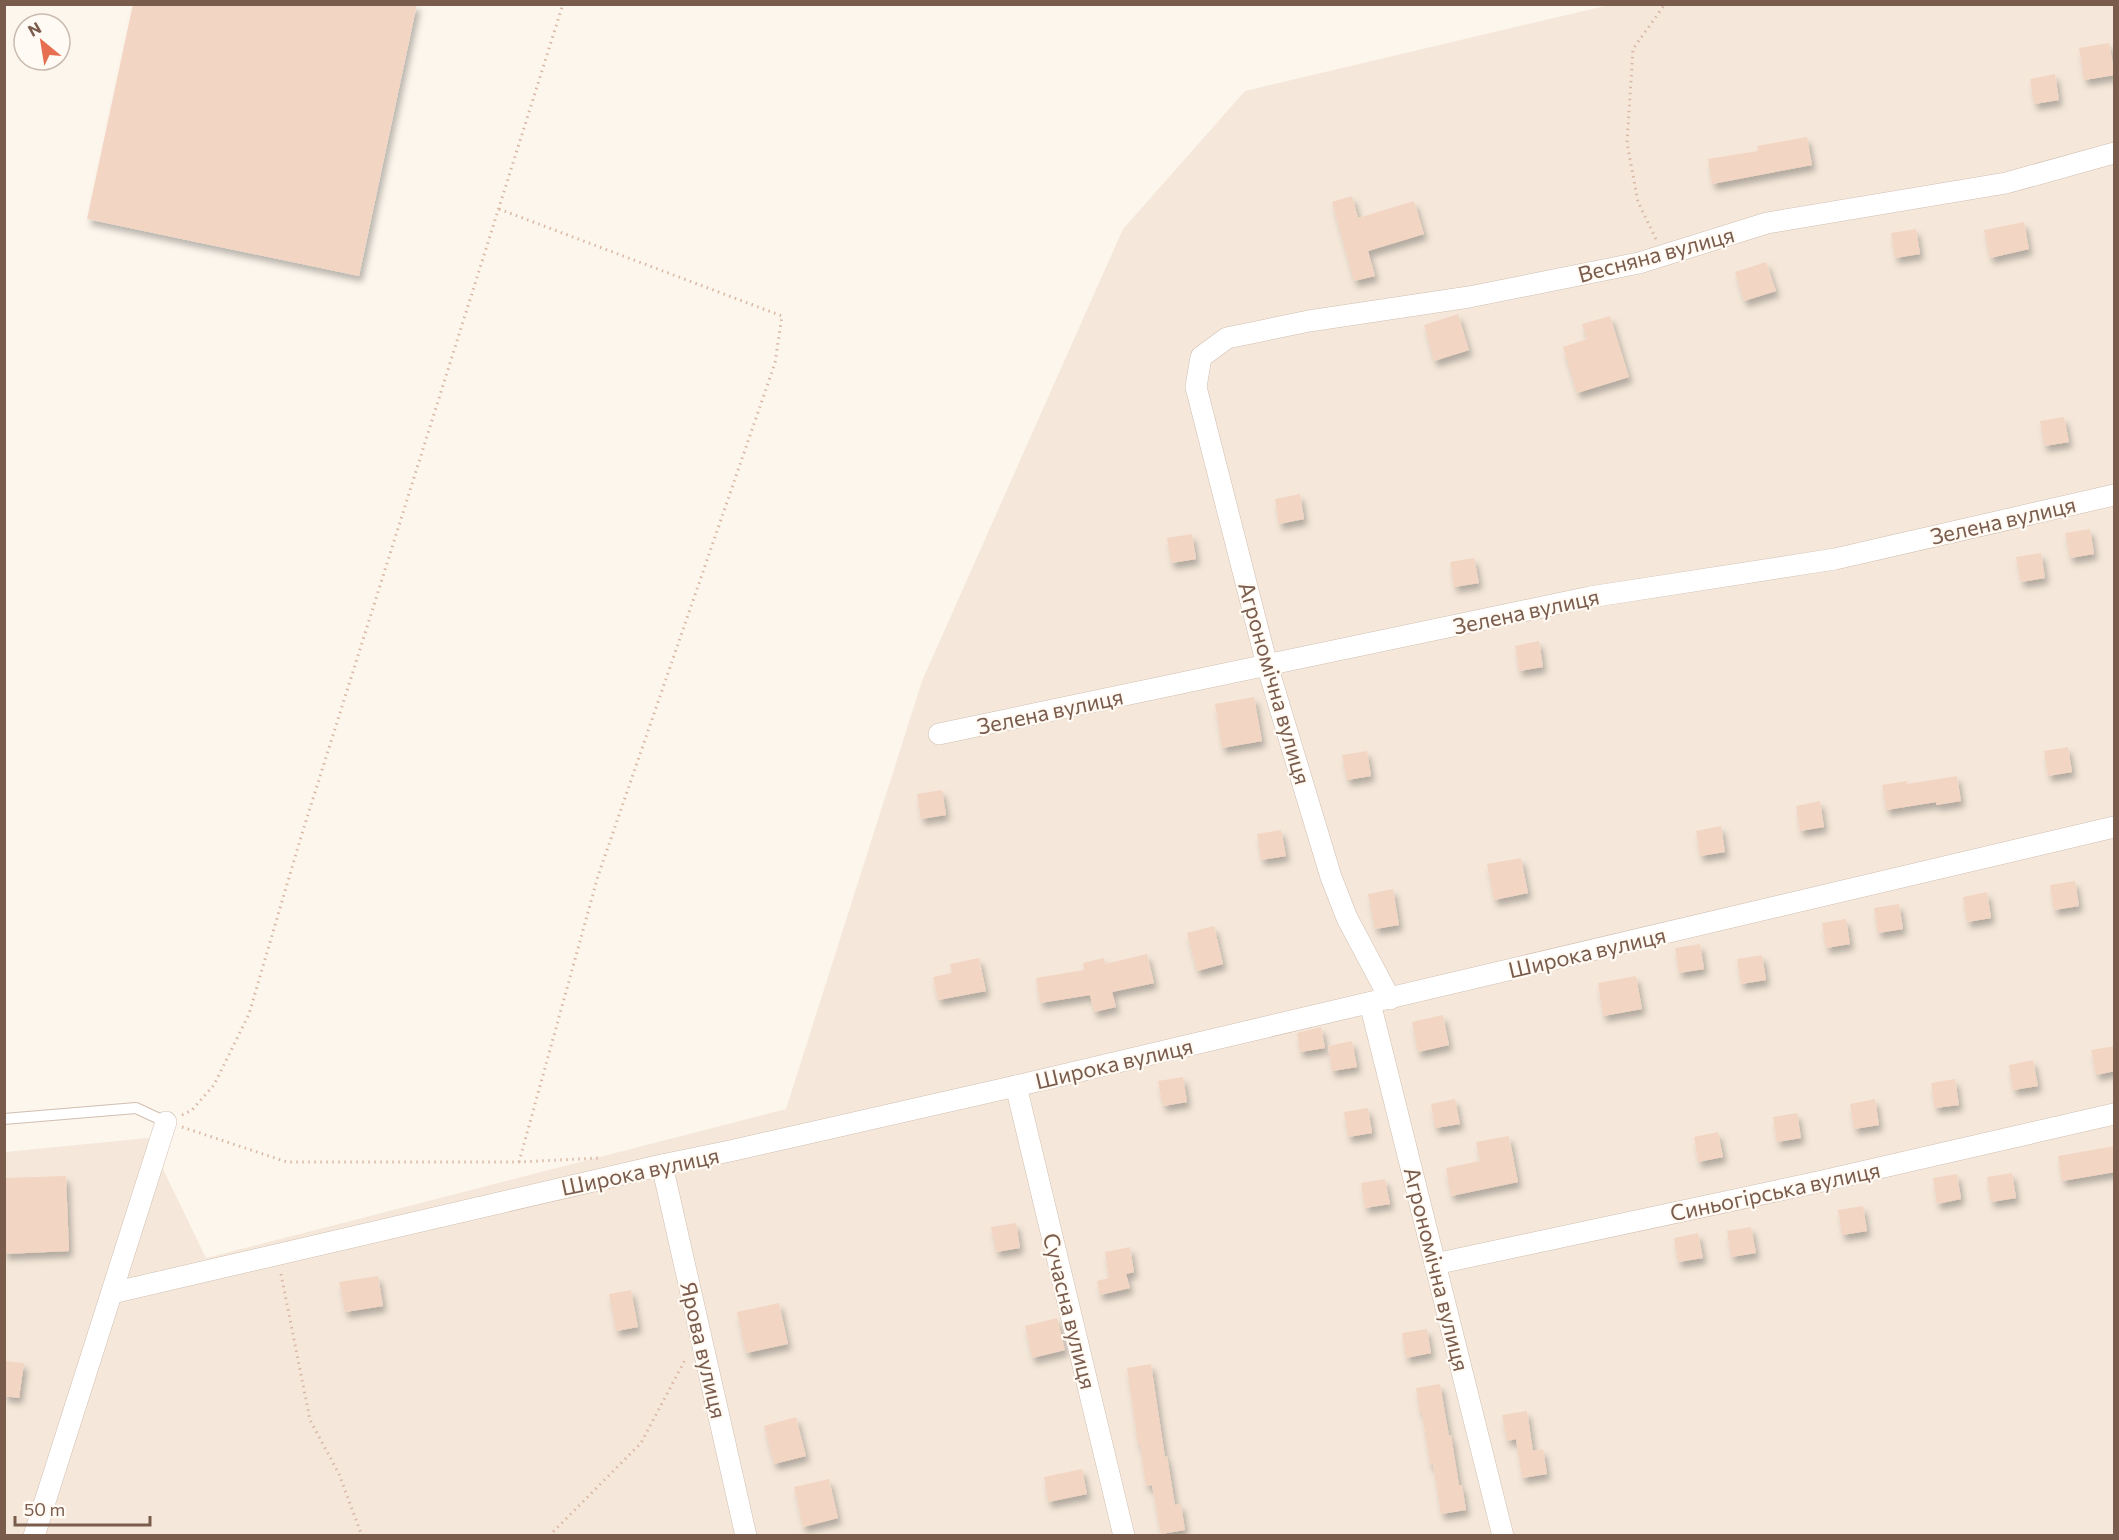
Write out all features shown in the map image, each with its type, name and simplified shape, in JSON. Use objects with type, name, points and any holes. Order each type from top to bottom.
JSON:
[{"type":"street","name":"Весняна вулиця","points":[[1201,357],[1227,338],[1309,321],[1469,297],[1639,263],[1767,222],[2006,183],[2115,153]]},
{"type":"street","name":"Агрономічна вулиця","points":[[1201,357],[1196,387],[1267,665],[1331,877],[1380,1001],[1435,1264],[1503,1536]]},
{"type":"street","name":"Зелена вулиця","points":[[939,734],[1590,597],[1835,559],[2115,495]]},
{"type":"street","name":"Широка вулиця","points":[[112,1293],[662,1165],[1016,1086],[2115,827]]},
{"type":"street","name":"Сучасна вулиця","points":[[1016,1086],[1124,1536]]},
{"type":"street","name":"Синьогірська вулиця","points":[[1435,1264],[1818,1182],[2115,1114]]},
{"type":"street","points":[[34,1536],[166,1122]]},
{"type":"street","name":"Ярова вулиця","points":[[662,1165],[746,1536]]},
{"type":"lane","points":[[4,1119],[136,1108],[166,1122]]},
{"type":"path","points":[[166,1122],[192,1110],[214,1085],[249,1014],[300,840],[563,4]]},
{"type":"path","points":[[1664,255],[1638,202],[1627,143],[1633,49],[1665,4]]},
{"type":"path","points":[[499,209],[782,316],[775,363],[598,876],[519,1162]]},
{"type":"path","points":[[166,1122],[286,1162],[519,1162],[601,1158]]},
{"type":"path","points":[[277,1254],[310,1420],[339,1474],[362,1536]]},
{"type":"path","points":[[549,1536],[641,1443],[699,1332]]},
{"type":"shaded area","points":[[1609,5],[2114,5],[2114,1535],[5,1536],[5,1152],[148,1138],[206,1258],[786,1109],[922,681],[1123,229],[1245,91]]},
{"type":"building","points":[[133,4],[417,4],[359,276],[87,219]]},
{"type":"building","points":[[2109,43],[2115,75],[2084,80],[2079,48]]},
{"type":"building","points":[[2055,74],[2059,100],[2034,104],[2030,79]]},
{"type":"building","points":[[1807,137],[1812,165],[1712,184],[1708,159],[1758,151],[1757,146]]},
{"type":"building","points":[[1352,196],[1358,218],[1414,201],[1424,234],[1368,251],[1375,276],[1354,281],[1332,202]]},
{"type":"building","points":[[2024,222],[2029,249],[1990,258],[1984,230]]},
{"type":"building","points":[[1916,229],[1920,254],[1895,258],[1891,233]]},
{"type":"building","points":[[1766,262],[1776,291],[1744,301],[1735,272]]},
{"type":"building","points":[[1458,314],[1469,350],[1434,361],[1424,325]]},
{"type":"building","points":[[1610,316],[1629,377],[1577,393],[1563,347],[1587,339],[1582,324]]},
{"type":"building","points":[[2064,417],[2069,442],[2044,446],[2040,421]]},
{"type":"building","points":[[1300,494],[1304,519],[1279,524],[1275,499]]},
{"type":"building","points":[[2090,529],[2094,554],[2070,558],[2065,533]]},
{"type":"building","points":[[1192,534],[1196,559],[1171,563],[1167,538]]},
{"type":"building","points":[[2041,553],[2045,578],[2021,582],[2016,557]]},
{"type":"building","points":[[1474,558],[1479,583],[1454,587],[1450,562]]},
{"type":"building","points":[[1539,641],[1543,667],[1519,671],[1515,646]]},
{"type":"building","points":[[1254,697],[1262,741],[1222,748],[1215,704]]},
{"type":"building","points":[[2068,747],[2072,772],[2048,776],[2044,751]]},
{"type":"building","points":[[1367,751],[1371,776],[1347,780],[1342,755]]},
{"type":"building","points":[[1957,776],[1961,801],[1936,805],[1936,802],[1886,810],[1882,785],[1907,781],[1907,784]]},
{"type":"building","points":[[942,790],[946,815],[921,819],[917,794]]},
{"type":"building","points":[[1820,801],[1824,827],[1800,831],[1796,806]]},
{"type":"building","points":[[1721,826],[1725,852],[1700,856],[1696,831]]},
{"type":"building","points":[[1281,830],[1286,856],[1261,860],[1257,834]]},
{"type":"building","points":[[1521,858],[1528,893],[1494,900],[1487,864]]},
{"type":"building","points":[[2075,881],[2079,906],[2054,910],[2050,885]]},
{"type":"building","points":[[1393,889],[1399,925],[1375,929],[1368,894]]},
{"type":"building","points":[[1987,892],[1991,918],[1967,922],[1963,897]]},
{"type":"building","points":[[1899,904],[1903,929],[1878,933],[1874,908]]},
{"type":"building","points":[[1846,919],[1850,944],[1826,948],[1822,923]]},
{"type":"building","points":[[1214,926],[1223,964],[1197,971],[1187,933]]},
{"type":"building","points":[[1700,944],[1704,969],[1679,973],[1675,948]]},
{"type":"building","points":[[1147,954],[1154,983],[1112,992],[1116,1007],[1094,1012],[1090,995],[1040,1003],[1036,978],[1084,970],[1083,963],[1104,958],[1105,964]]},
{"type":"building","points":[[1762,955],[1766,980],[1741,984],[1737,959]]},
{"type":"building","points":[[979,958],[986,991],[938,1000],[933,977],[952,973],[950,964]]},
{"type":"building","points":[[1636,976],[1642,1009],[1603,1016],[1598,983]]},
{"type":"building","points":[[1443,1015],[1449,1045],[1418,1052],[1412,1022]]},
{"type":"building","points":[[1321,1027],[1325,1048],[1300,1052],[1297,1033]]},
{"type":"building","points":[[1352,1041],[1357,1067],[1332,1071],[1328,1046]]},
{"type":"building","points":[[2115,1046],[2115,1071],[2096,1075],[2091,1050]]},
{"type":"building","points":[[2033,1060],[2038,1086],[2013,1090],[2009,1065]]},
{"type":"building","points":[[1183,1077],[1187,1102],[1163,1106],[1158,1081]]},
{"type":"building","points":[[1955,1079],[1959,1105],[1935,1108],[1931,1083]]},
{"type":"building","points":[[1455,1099],[1460,1124],[1435,1128],[1431,1104]]},
{"type":"building","points":[[1875,1099],[1879,1125],[1854,1129],[1850,1104]]},
{"type":"building","points":[[1368,1108],[1372,1133],[1348,1137],[1344,1112]]},
{"type":"building","points":[[1797,1113],[1801,1138],[1777,1142],[1773,1117]]},
{"type":"building","points":[[1718,1132],[1723,1157],[1698,1162],[1694,1137]]},
{"type":"building","points":[[1509,1136],[1518,1182],[1451,1196],[1446,1168],[1480,1161],[1476,1142]]},
{"type":"building","points":[[2115,1146],[2115,1172],[2062,1181],[2058,1156]]},
{"type":"building","points":[[2012,1173],[2016,1198],[1991,1202],[1987,1177]]},
{"type":"building","points":[[1957,1174],[1961,1199],[1937,1204],[1933,1178]]},
{"type":"building","points":[[66,1176],[69,1251],[4,1254],[4,1178]]},
{"type":"building","points":[[1385,1179],[1390,1204],[1365,1208],[1361,1183]]},
{"type":"building","points":[[1863,1206],[1867,1231],[1842,1235],[1838,1210]]},
{"type":"building","points":[[1016,1223],[1020,1248],[996,1252],[991,1227]]},
{"type":"building","points":[[1751,1227],[1756,1253],[1731,1257],[1727,1231]]},
{"type":"building","points":[[1698,1233],[1703,1258],[1678,1262],[1674,1238]]},
{"type":"building","points":[[1130,1247],[1134,1272],[1126,1274],[1130,1288],[1100,1295],[1097,1281],[1109,1278],[1105,1252]]},
{"type":"building","points":[[378,1276],[383,1306],[345,1312],[339,1282]]},
{"type":"building","points":[[631,1290],[638,1327],[616,1331],[609,1294]]},
{"type":"building","points":[[779,1303],[788,1344],[746,1353],[737,1312]]},
{"type":"building","points":[[1057,1318],[1065,1350],[1032,1358],[1025,1326]]},
{"type":"building","points":[[1427,1329],[1431,1353],[1406,1358],[1402,1333]]},
{"type":"building","points":[[4,1361],[24,1363],[19,1398],[4,1396]]},
{"type":"building","points":[[1151,1364],[1165,1457],[1167,1456],[1175,1505],[1181,1504],[1185,1530],[1161,1534],[1152,1485],[1146,1486],[1127,1368]]},
{"type":"building","points":[[1440,1384],[1459,1485],[1462,1485],[1466,1510],[1441,1514],[1433,1464],[1430,1465],[1416,1388]]},
{"type":"building","points":[[1527,1411],[1533,1451],[1543,1449],[1547,1474],[1522,1478],[1516,1439],[1507,1441],[1502,1415]]},
{"type":"building","points":[[796,1417],[806,1456],[774,1464],[764,1426]]},
{"type":"building","points":[[1082,1469],[1087,1494],[1048,1502],[1044,1477]]},
{"type":"building","points":[[829,1479],[838,1518],[803,1527],[794,1487]]}]
